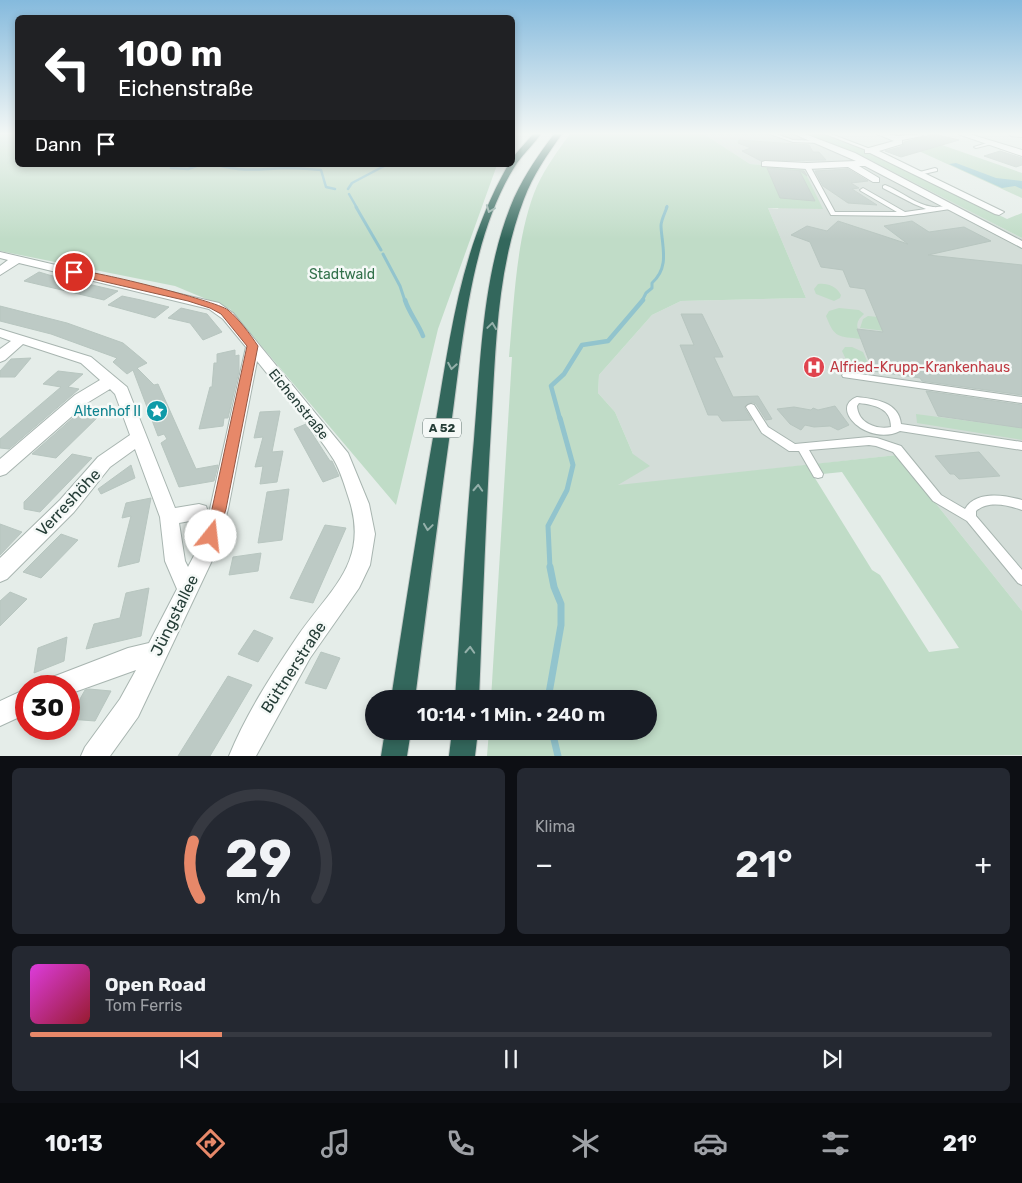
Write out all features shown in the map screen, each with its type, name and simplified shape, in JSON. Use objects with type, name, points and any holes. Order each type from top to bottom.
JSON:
[{"type":"highway","name":"A 52","points":[[404,690],[440,443],[465,297],[472,264],[487,216],[509,169]]},
{"type":"highway","points":[[468,690],[479,474],[490,341],[496,294],[507,237],[523,188],[532,169]]},
{"type":"highway","points":[[394,756],[397,740]]},
{"type":"highway","points":[[462,756],[464,740]]},
{"type":"street","points":[[862,169],[876,180]]},
{"type":"street","points":[[879,169],[1022,245]]},
{"type":"street","points":[[911,169],[999,212]]},
{"type":"street","name":"Eichenstraße","points":[[0,255],[190,299],[214,306],[225,312],[342,458],[365,517],[362,558],[351,583]]},
{"type":"street","points":[[0,271],[16,259]]},
{"type":"street","points":[[0,333],[86,360],[122,391],[169,517],[175,561],[187,589]]},
{"type":"street","points":[[0,357],[21,340]]},
{"type":"street","name":"Jüngstallee","points":[[94,756],[129,708],[207,550],[219,509],[253,346]]},
{"type":"street","points":[[0,469],[81,399],[111,381]]},
{"type":"street","name":"Verreshöhe","points":[[0,572],[67,506],[104,462],[139,437]]},
{"type":"street","points":[[169,517],[199,512]]},
{"type":"street","name":"Büttnerstraße","points":[[242,756],[262,715],[311,636],[351,583]]},
{"type":"street","points":[[80,678],[128,660],[156,653]]},
{"type":"street","points":[[0,714],[15,706]]},
{"type":"lane","points":[[809,169],[833,214],[904,214],[950,207]]},
{"type":"lane","points":[[919,173],[935,170]]},
{"type":"lane","points":[[885,187],[934,210]]},
{"type":"lane","points":[[863,190],[904,214]]},
{"type":"lane","points":[[846,375],[1022,400]]},
{"type":"lane","points":[[857,400],[882,404],[893,413],[897,427],[894,431],[887,432],[870,428],[856,419],[852,411],[852,405],[857,400]]},
{"type":"lane","points":[[751,407],[760,425],[789,446],[802,447],[869,441],[888,445],[897,450],[937,498],[971,518],[1022,578]]},
{"type":"lane","points":[[897,427],[1022,446]]},
{"type":"lane","points":[[802,447],[818,474]]},
{"type":"lane","points":[[971,518],[970,509],[975,503],[985,500],[1022,505]]},
{"type":"shaded area","name":"Alfried-Krupp-Krankenhaus","points":[[802,169],[889,169],[1022,238],[1022,611],[897,455],[617,486],[633,454],[615,412],[598,393],[599,375],[652,315],[681,301],[806,298],[768,208],[778,209]]},
{"type":"green space","name":"Stadtwald","points":[[0,169],[495,169],[438,329],[396,505],[230,309],[175,286],[0,251]]},
{"type":"green space","points":[[546,169],[804,169],[823,209],[768,208],[806,298],[681,301],[652,315],[599,375],[598,393],[615,412],[633,454],[650,466],[618,485],[897,455],[1022,611],[1022,755],[487,756],[488,740],[657,740],[657,690],[492,690],[512,357],[509,357],[520,247],[530,205]],"holes":[[[842,472],[959,648],[929,652],[880,575],[872,570],[813,475]]]},
{"type":"green space","points":[[888,169],[906,169],[1007,219],[1022,213],[1022,238]]},
{"type":"green space","points":[[959,169],[1011,169],[1022,173],[1022,198]]},
{"type":"green space","points":[[818,284],[834,287],[841,295],[840,298],[834,301],[816,294],[814,289]]},
{"type":"green space","points":[[839,308],[859,310],[864,314],[857,325],[861,339],[838,335],[832,329],[826,316],[829,311]]},
{"type":"green space","points":[[868,316],[891,318],[918,335],[860,328],[863,319]]},
{"type":"green space","points":[[845,347],[852,347],[863,352],[871,370],[863,373],[849,366],[842,351]]},
{"type":"green space","points":[[916,414],[1022,428],[1022,440],[917,423]]},
{"type":"water","points":[[961,169],[973,169],[996,178],[1022,181],[1022,189],[1015,186],[1002,188]]},
{"type":"building","points":[[768,169],[799,171],[815,201],[780,198]]},
{"type":"building","points":[[848,169],[868,181],[851,183],[859,188],[852,189],[877,205],[848,203],[823,186],[815,171]]},
{"type":"building","name":"Alfried-Krupp-Krankenhaus","points":[[838,221],[908,244],[884,226],[912,221],[929,232],[964,227],[991,241],[928,255],[1022,265],[1022,395],[922,381],[920,378],[873,371],[857,329],[883,332],[865,289],[850,287],[843,270],[821,267],[810,242],[791,235],[807,226],[827,231]]},
{"type":"building","points":[[39,272],[118,291],[104,300],[24,281]]},
{"type":"building","points":[[122,296],[169,307],[155,318],[108,305]]},
{"type":"building","points":[[0,306],[67,323],[123,343],[147,363],[137,368],[154,385],[158,384],[196,469],[218,465],[214,481],[179,487],[161,443],[167,439],[164,434],[158,436],[133,370],[127,374],[113,362],[117,358],[51,334],[0,321]]},
{"type":"building","points":[[181,308],[207,314],[222,332],[203,340],[190,323],[168,318]]},
{"type":"building","points":[[681,314],[702,314],[723,357],[714,357],[733,397],[758,396],[772,419],[766,420],[756,404],[752,402],[744,407],[752,420],[722,421],[718,415],[708,415],[680,345],[694,345]]},
{"type":"building","points":[[235,350],[235,356],[239,355],[239,371],[228,418],[224,418],[223,426],[199,429],[210,387],[212,387],[214,363],[217,363],[217,354]]},
{"type":"building","points":[[31,358],[15,377],[0,377],[0,371],[11,359]]},
{"type":"building","points":[[58,371],[83,374],[68,387],[79,389],[9,449],[0,448],[0,439],[61,387],[43,384]]},
{"type":"building","points":[[926,391],[1022,405],[1022,428],[938,416]]},
{"type":"building","points":[[835,406],[849,425],[838,430],[830,426],[814,427],[805,425],[801,430],[790,424],[777,409],[794,407],[818,410]]},
{"type":"building","points":[[83,409],[103,412],[56,458],[32,454]]},
{"type":"building","points":[[280,411],[272,452],[283,451],[277,482],[260,484],[263,466],[255,467],[263,437],[254,438],[260,412]]},
{"type":"building","points":[[306,424],[330,461],[332,461],[339,476],[323,482],[294,429]]},
{"type":"building","points":[[979,452],[1000,476],[959,479],[954,474],[950,474],[935,456]]},
{"type":"building","points":[[72,454],[92,458],[40,512],[24,509],[24,502]]},
{"type":"building","points":[[131,465],[135,478],[101,494],[98,489]]},
{"type":"building","points":[[289,489],[282,540],[258,543],[267,492]]},
{"type":"building","points":[[151,498],[139,562],[118,567],[131,516],[122,518],[126,503]]},
{"type":"building","points":[[0,524],[22,532],[0,555]]},
{"type":"building","points":[[325,525],[346,528],[313,603],[290,598]]},
{"type":"building","points":[[61,534],[78,540],[41,578],[23,572]]},
{"type":"building","points":[[261,553],[258,571],[229,575],[233,557]]},
{"type":"building","points":[[149,588],[141,636],[86,649],[94,624],[120,618],[126,593]]},
{"type":"building","points":[[10,592],[27,599],[0,626],[0,601]]},
{"type":"building","points":[[254,630],[273,638],[258,662],[238,654]]},
{"type":"building","points":[[67,637],[64,661],[34,673],[38,648]]},
{"type":"building","points":[[321,652],[340,658],[326,689],[305,683]]},
{"type":"building","points":[[228,676],[252,685],[210,756],[178,756]]},
{"type":"building","points":[[85,690],[111,691],[95,721],[80,720],[80,699]]},
{"type":"waterway","points":[[313,169],[321,170],[326,187],[335,189]]},
{"type":"waterway","points":[[348,189],[352,183],[378,169]]},
{"type":"waterway","points":[[349,194],[357,208]]},
{"type":"waterway","points":[[356,207],[381,250]]},
{"type":"waterway","points":[[642,301],[646,293],[652,288],[652,283],[658,277],[663,263],[661,226],[667,207]]},
{"type":"waterway","points":[[383,254],[400,286],[405,301]]},
{"type":"waterway","points":[[405,300],[423,336]]},
{"type":"waterway","points":[[560,419],[551,386],[564,374],[582,345],[608,341],[643,300]]},
{"type":"waterway","points":[[550,568],[548,526],[567,490],[573,465],[560,418]]},
{"type":"waterway","points":[[550,567],[554,587],[561,604],[561,625],[550,690]]},
{"type":"waterway","points":[[554,740],[558,756]]},
{"type":"place","name":"Alfried-Krupp-Krankenhaus","points":[[814,367]]},
{"type":"place","name":"Altenhof II","points":[[157,411]]},
{"type":"route","points":[[74,272],[214,306],[225,312],[253,346],[219,509],[211,536]]}]
